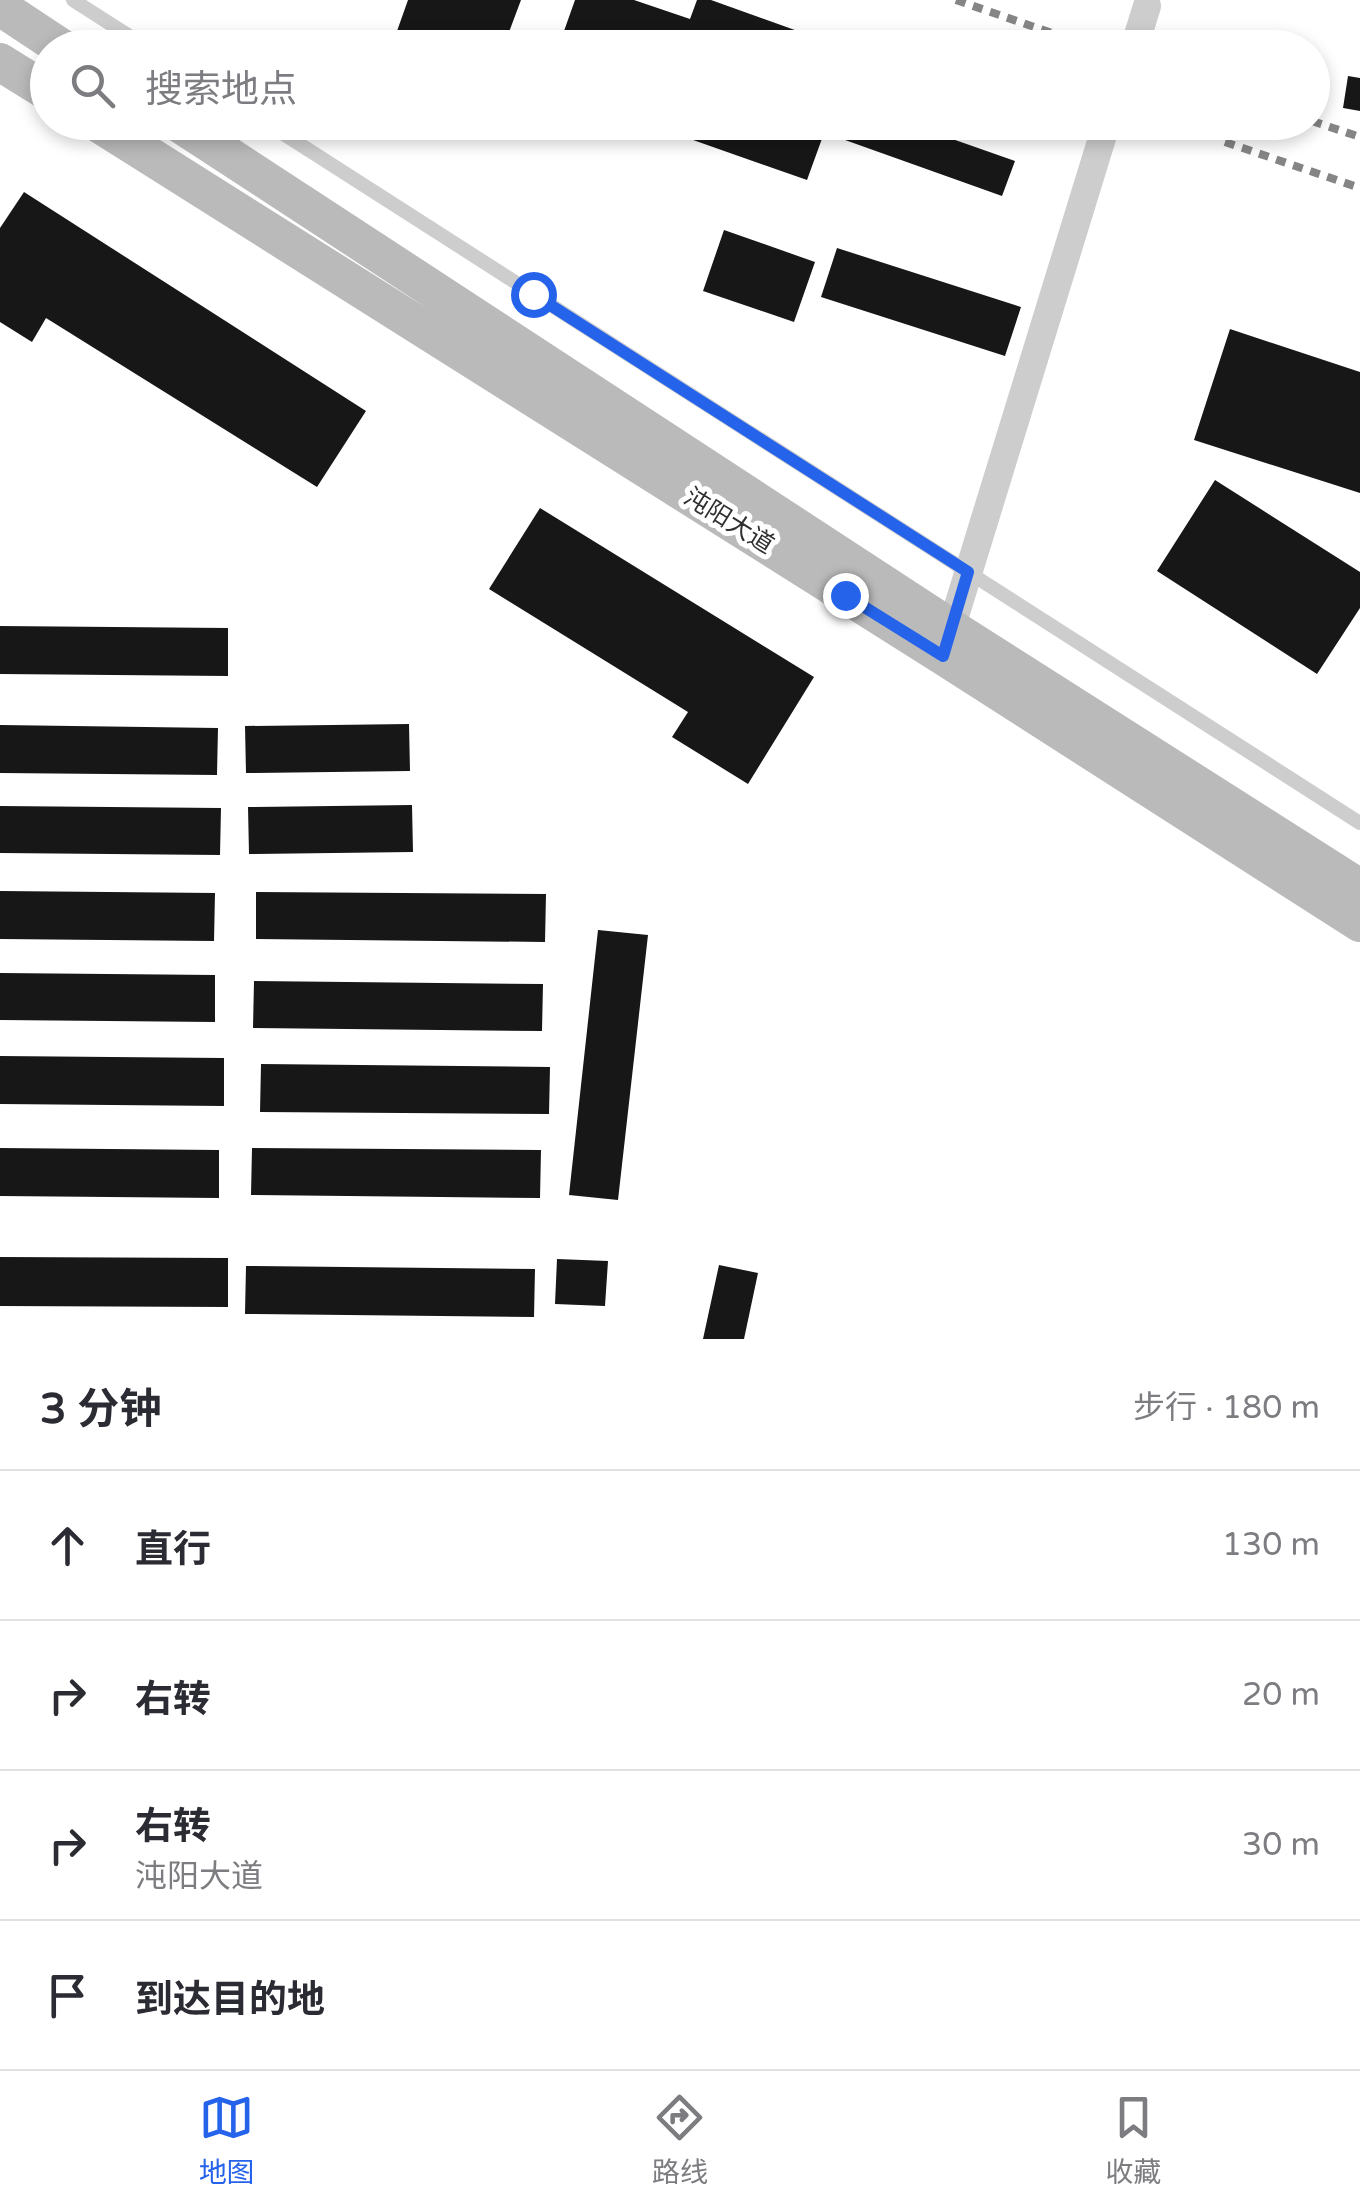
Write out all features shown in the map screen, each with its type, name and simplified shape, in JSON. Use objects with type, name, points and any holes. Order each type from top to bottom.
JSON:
[{"type":"main road","points":[[0,7],[35,30]]},
{"type":"main road","points":[[0,62],[30,81]]},
{"type":"main road","name":"沌阳大道","points":[[125,140],[947,642],[1360,888]]},
{"type":"main road","name":"沌阳大道","points":[[204,140],[1360,922]]},
{"type":"street","points":[[1140,30],[1147,6]]},
{"type":"street","points":[[947,642],[1101,140]]},
{"type":"lane","points":[[73,0],[120,30]]},
{"type":"lane","points":[[293,140],[1360,822]]},
{"type":"building","points":[[408,0],[521,0],[510,30],[397,30]]},
{"type":"building","points":[[575,0],[634,0],[690,19],[697,0],[711,0],[795,30],[564,30]]},
{"type":"building","points":[[1348,76],[1360,78],[1360,111],[1343,108]]},
{"type":"building","points":[[693,140],[821,140],[807,180]]},
{"type":"building","points":[[845,140],[955,140],[1015,161],[1002,196]]},
{"type":"building","points":[[24,192],[366,411],[317,487],[46,318],[32,342],[0,322],[0,228]]},
{"type":"building","points":[[724,230],[815,262],[794,322],[703,291]]},
{"type":"building","points":[[837,248],[1021,307],[1005,356],[821,297]]},
{"type":"building","points":[[1230,329],[1360,372],[1360,493],[1194,440]]},
{"type":"building","points":[[1215,480],[1360,572],[1360,608],[1317,674],[1157,571]]},
{"type":"building","points":[[540,508],[814,677],[748,784],[672,737],[688,712],[489,589]]},
{"type":"building","points":[[0,626],[228,628],[228,676],[0,674]]},
{"type":"building","points":[[409,724],[410,771],[246,773],[245,726]]},
{"type":"building","points":[[0,725],[218,728],[217,775],[0,773]]},
{"type":"building","points":[[412,805],[413,852],[249,854],[248,807]]},
{"type":"building","points":[[0,806],[221,808],[220,855],[0,853]]},
{"type":"building","points":[[0,891],[215,893],[214,941],[0,939]]},
{"type":"building","points":[[256,892],[546,894],[545,942],[256,939]]},
{"type":"building","points":[[598,930],[648,935],[618,1200],[569,1195]]},
{"type":"building","points":[[0,973],[215,975],[215,1022],[0,1020]]},
{"type":"building","points":[[254,981],[543,984],[542,1031],[253,1028]]},
{"type":"building","points":[[0,1056],[224,1058],[224,1106],[0,1104]]},
{"type":"building","points":[[261,1064],[550,1067],[549,1114],[260,1112]]},
{"type":"building","points":[[0,1148],[219,1150],[219,1198],[0,1196]]},
{"type":"building","points":[[252,1148],[541,1150],[540,1198],[251,1195]]},
{"type":"building","points":[[0,1257],[228,1258],[228,1307],[0,1306]]},
{"type":"building","points":[[557,1259],[608,1261],[605,1306],[555,1304]]},
{"type":"building","points":[[719,1265],[758,1273],[744,1339],[703,1339]]},
{"type":"building","points":[[246,1266],[535,1269],[534,1317],[245,1314]]},
{"type":"railway","points":[[956,0],[1043,30]]},
{"type":"railway","points":[[1330,127],[1360,137]]},
{"type":"railway","points":[[1225,142],[1360,188]]},
{"type":"route","points":[[533,294],[968,572],[943,656],[845,595]]}]
